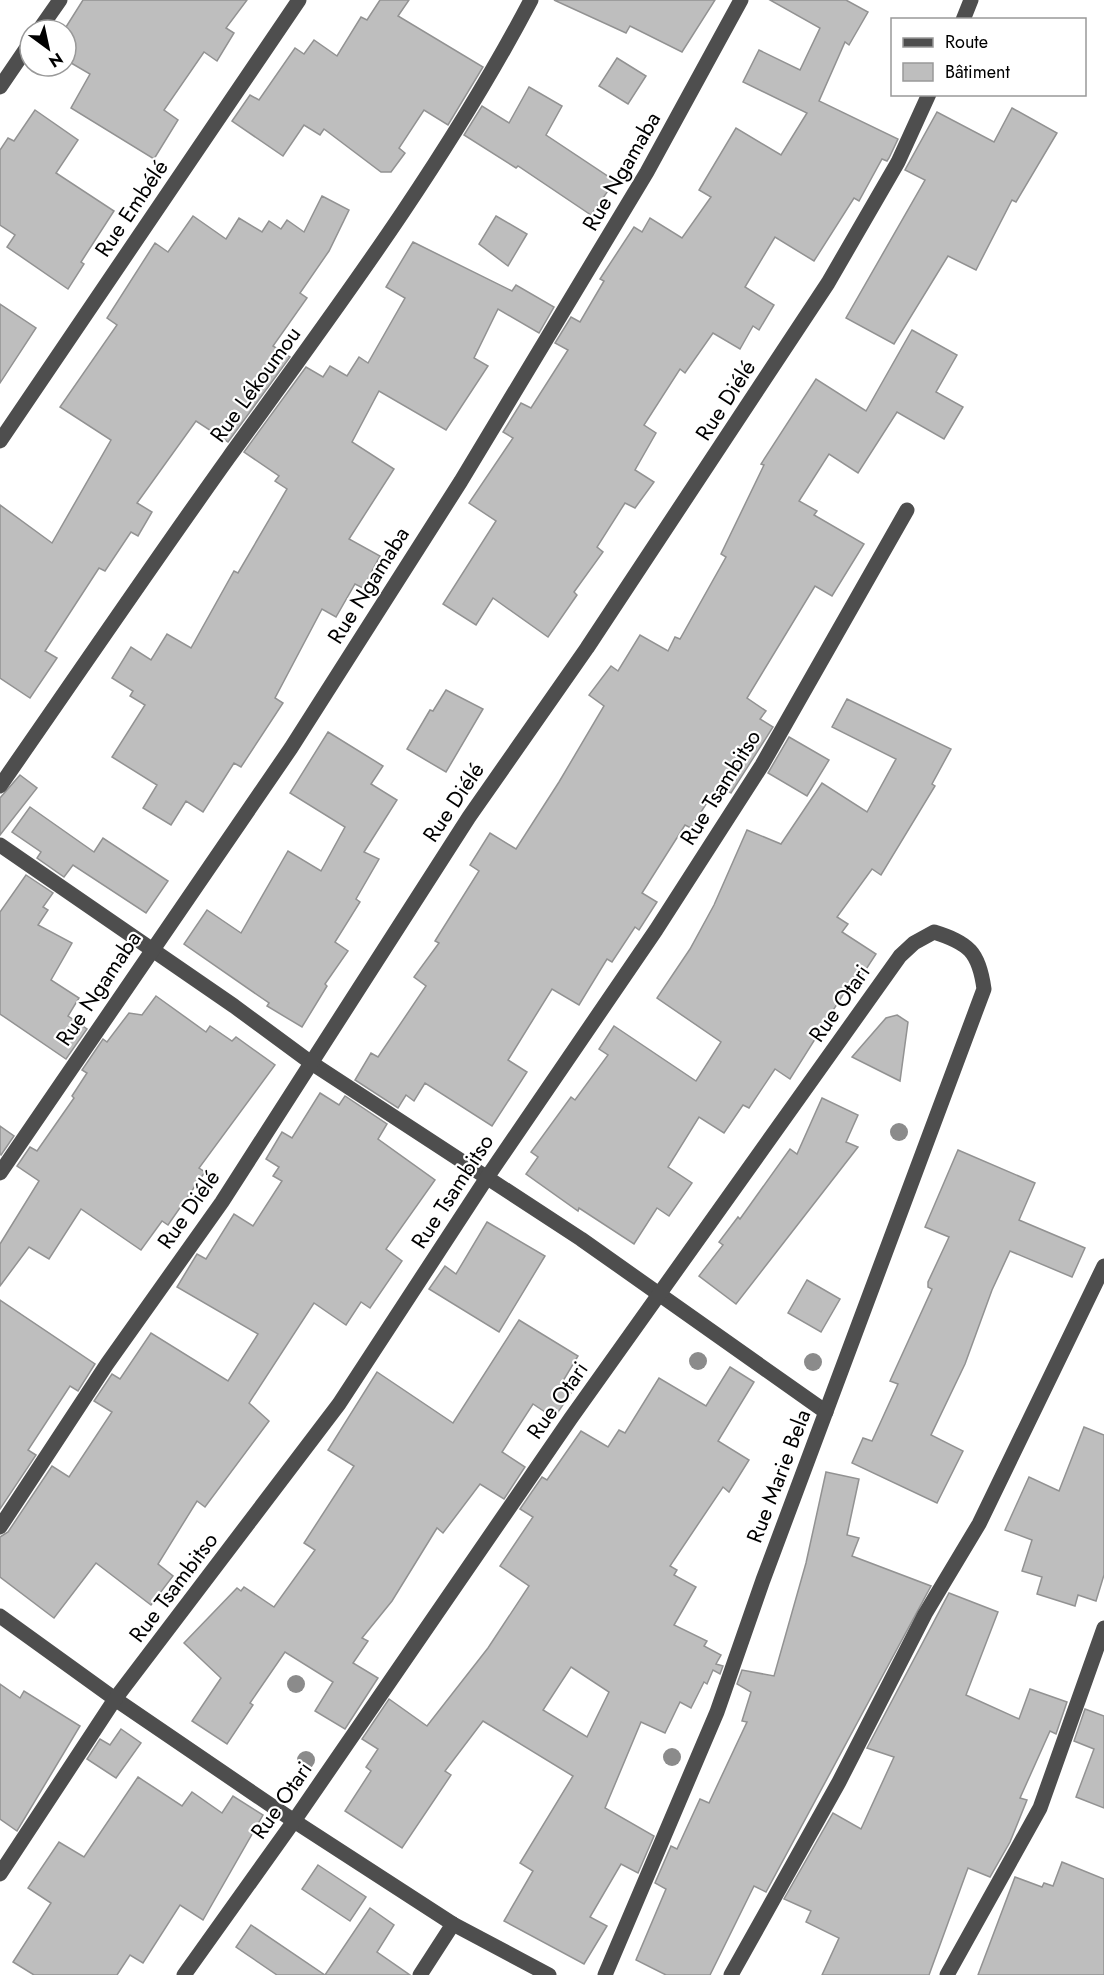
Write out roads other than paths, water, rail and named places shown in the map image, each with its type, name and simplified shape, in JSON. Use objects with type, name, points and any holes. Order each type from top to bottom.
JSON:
[{"type":"street","points":[[47,18],[60,0]]},
{"type":"street","name":"Rue Embélé","points":[[0,441],[299,0]]},
{"type":"street","name":"Rue Lékoumou","points":[[0,786],[228,460],[342,302],[467,115],[531,0]]},
{"type":"street","name":"Rue Ngamaba","points":[[0,1173],[151,949],[291,748],[461,482],[647,172],[741,0]]},
{"type":"street","points":[[964,18],[971,0]]},
{"type":"street","points":[[0,87],[18,61]]},
{"type":"street","name":"Rue Diélé","points":[[0,1527],[107,1364],[222,1202],[469,817],[593,638],[828,283],[898,162],[928,96]]},
{"type":"street","name":"Rue Tsambitso","points":[[0,1874],[115,1700],[339,1404],[488,1176],[656,930],[762,765],[908,510]]},
{"type":"street","points":[[0,845],[310,1062],[488,1176],[826,1412]]},
{"type":"street","name":"Rue Otari","points":[[184,1975],[294,1821],[571,1418],[900,956],[914,943],[934,932],[954,938],[971,948],[981,969],[984,989]]},
{"type":"street","name":"Rue Marie Bela","points":[[606,1975],[717,1712],[984,989]]},
{"type":"street","points":[[731,1975],[839,1782],[925,1614],[979,1524],[1104,1266]]},
{"type":"street","points":[[0,1616],[115,1700],[294,1821],[453,1924],[549,1975]]},
{"type":"street","points":[[947,1975],[1040,1808],[1104,1628]]},
{"type":"street","points":[[420,1975],[453,1924]]}]
